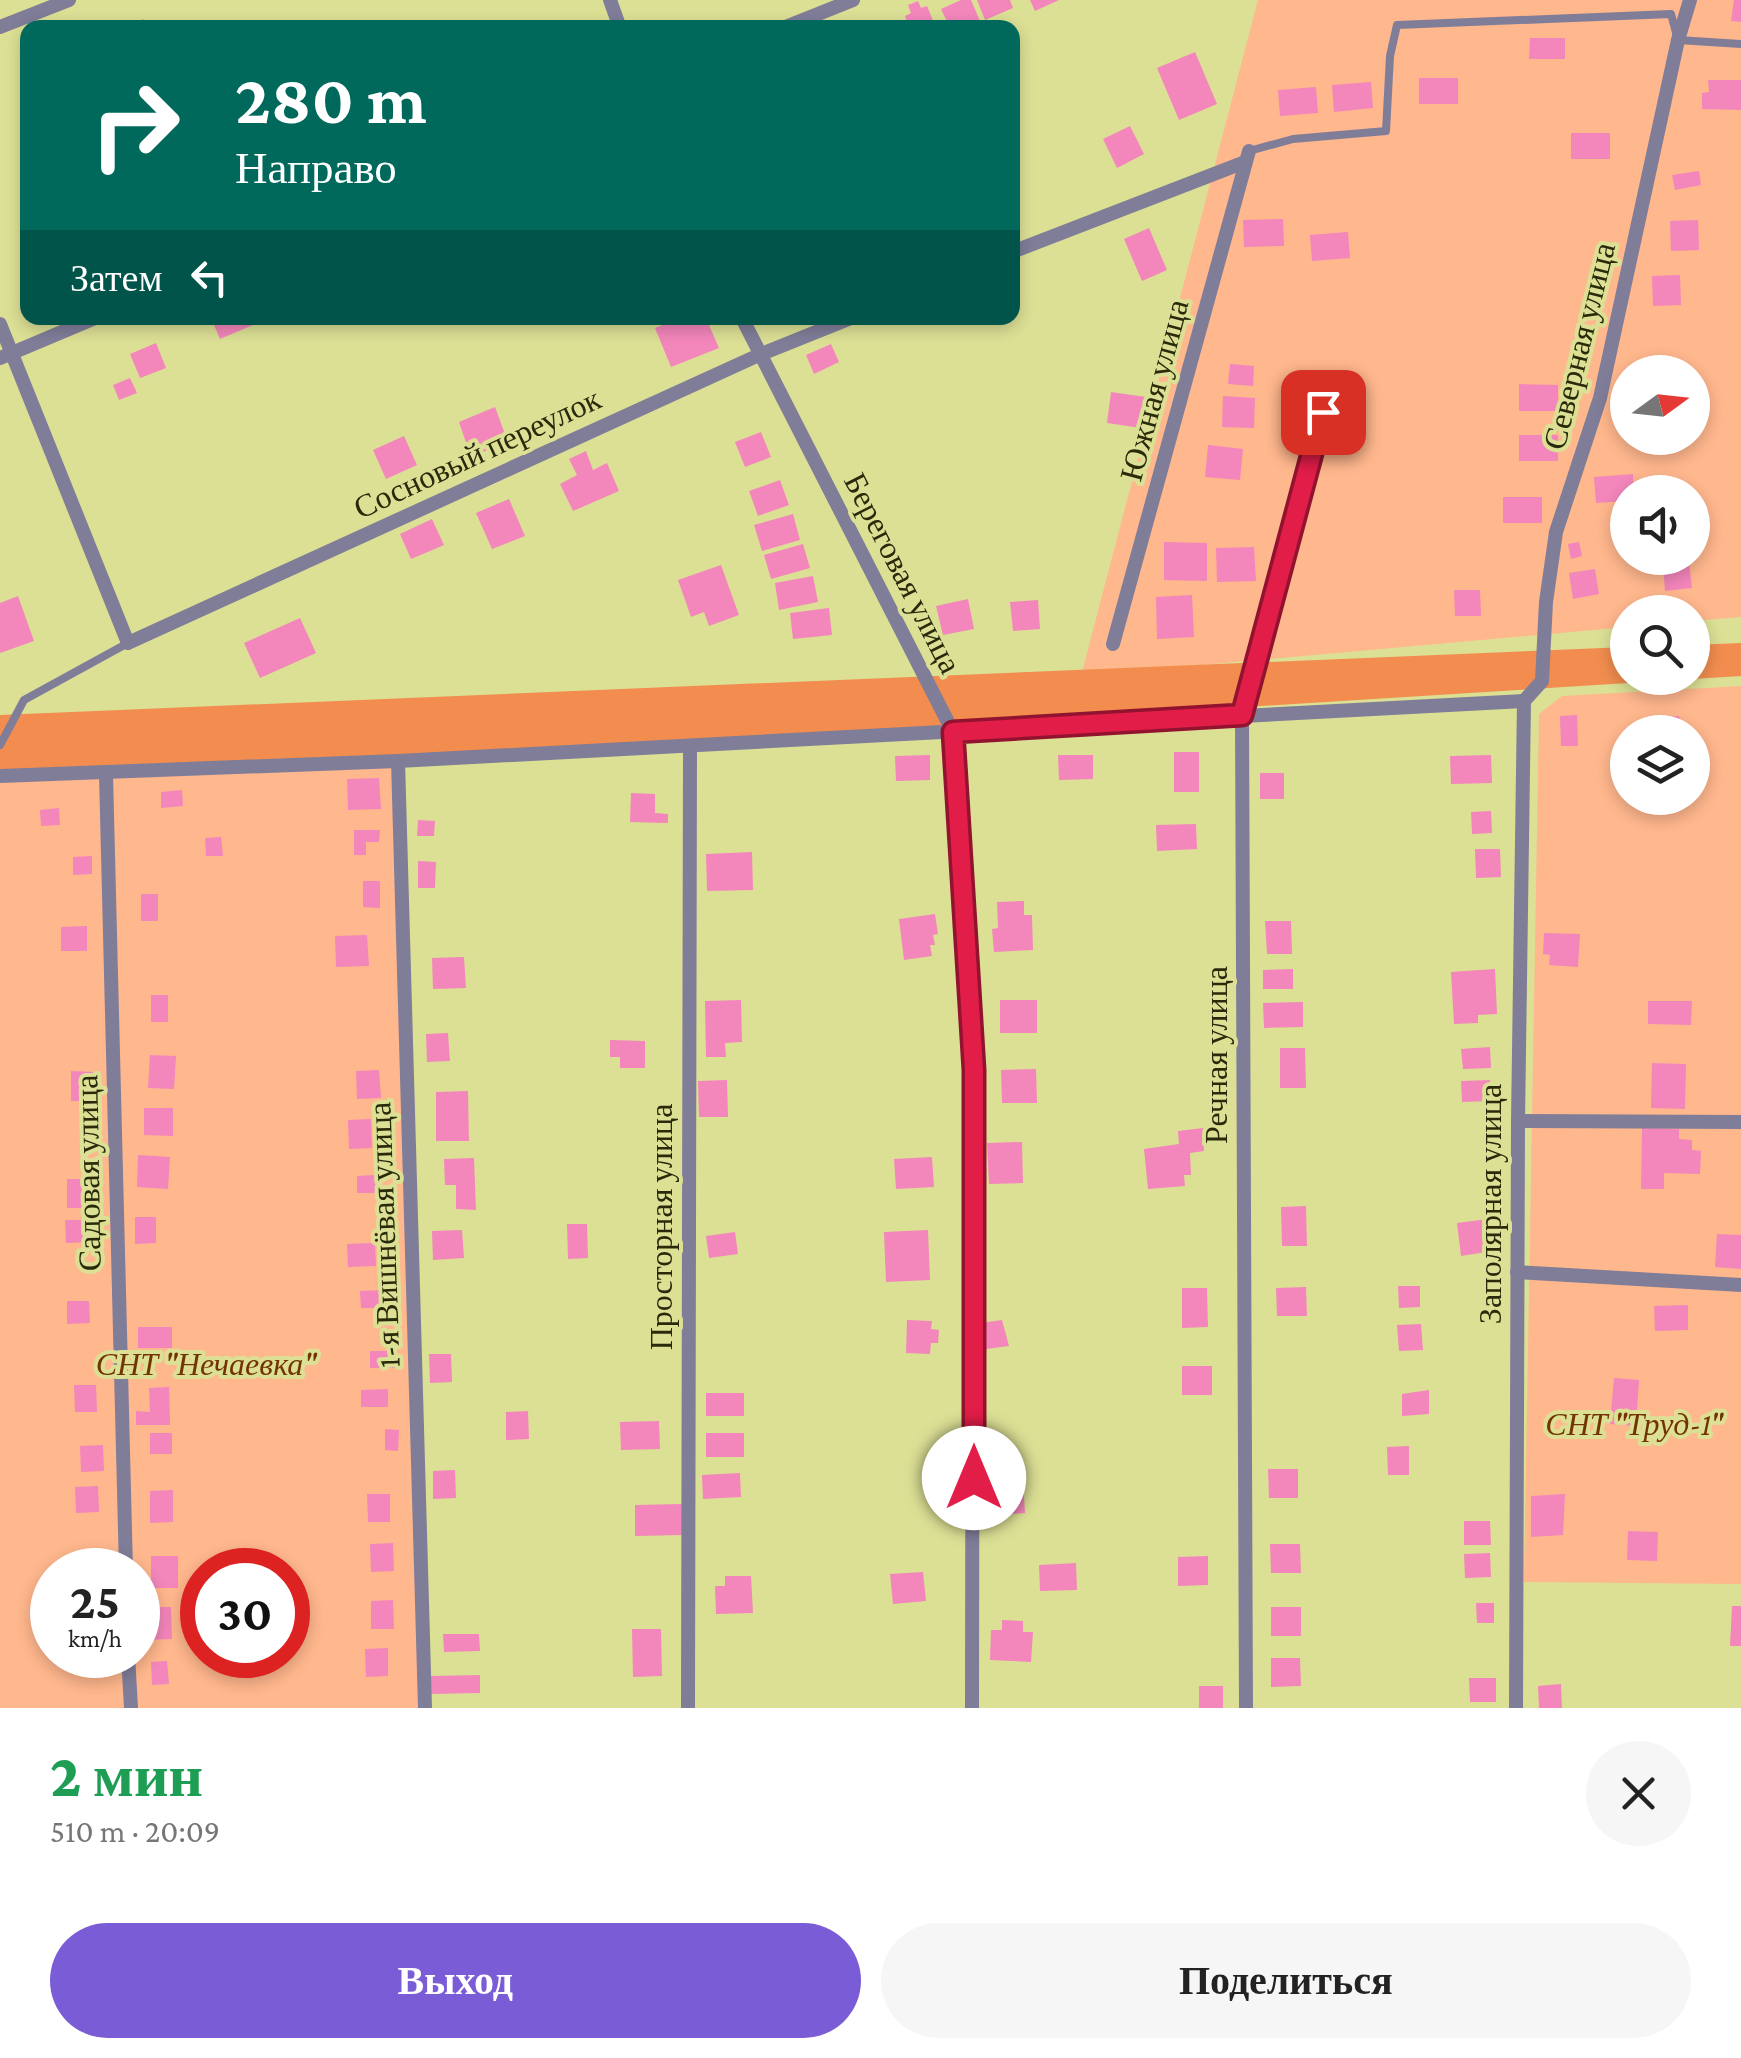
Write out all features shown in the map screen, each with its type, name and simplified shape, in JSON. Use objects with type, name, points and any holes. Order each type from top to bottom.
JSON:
[{"type":"street","points":[[0,27],[68,0]]},
{"type":"street","points":[[803,20],[853,0]]},
{"type":"street","name":"Северная улица","points":[[1524,701],[1542,681],[1546,602],[1556,532],[1600,398],[1690,0]]},
{"type":"street","points":[[1020,249],[1247,157]]},
{"type":"street","name":"Южная улица","points":[[1113,644],[1247,157]]},
{"type":"street","points":[[0,324],[6,356],[128,643]]},
{"type":"street","points":[[6,356],[79,325]]},
{"type":"street","name":"Береговая улица","points":[[745,325],[953,732],[974,1070],[972,1708]]},
{"type":"street","name":"Сосновый переулок","points":[[128,643],[759,355],[833,325]]},
{"type":"street","name":"Речная улица","points":[[1246,1708],[1242,715],[1323,412]]},
{"type":"street","points":[[0,776],[398,761],[1524,701]]},
{"type":"street","name":"Заполярная улица","points":[[1516,1708],[1524,701]]},
{"type":"street","name":"Просторная улица","points":[[688,1708],[690,746]]},
{"type":"street","name":"1-я Вишнёвая улица","points":[[398,761],[425,1708]]},
{"type":"street","name":"Садовая улица","points":[[106,774],[125,1548]]},
{"type":"street","points":[[1518,1121],[1741,1122]]},
{"type":"street","points":[[1517,1272],[1741,1284]]},
{"type":"street","points":[[129,1678],[131,1708]]},
{"type":"lane","points":[[1247,157],[1293,139],[1386,131],[1390,56],[1397,25],[1671,14],[1678,40],[1741,44]]},
{"type":"lane","points":[[0,745],[24,700],[128,643]]},
{"type":"green space","points":[[1258,0],[1741,0],[1741,617],[1710,620],[1710,595],[1610,595],[1610,629],[1081,676]]},
{"type":"green space","name":"СНТ \"Труд-1\"","points":[[1741,686],[1741,1584],[1524,1582],[1539,714],[1562,696],[1710,695],[1710,688]]},
{"type":"green space","name":"СНТ \"Нечаевка\"","points":[[398,761],[419,1708],[0,1708],[0,777]]},
{"type":"shaded area","points":[[1741,643],[1741,676],[1710,678],[1710,644]]},
{"type":"shaded area","points":[[1610,648],[1610,684],[525,752],[0,775],[0,715]]},
{"type":"building","points":[[971,0],[980,20],[946,20],[941,9]]},
{"type":"building","points":[[977,0],[1010,0],[1013,8],[985,20]]},
{"type":"building","points":[[1030,0],[1059,0],[1035,11]]},
{"type":"building","points":[[1734,0],[1741,0],[1741,22],[1731,21]]},
{"type":"building","points":[[918,1],[921,8],[927,6],[933,20],[906,20],[905,16],[911,13],[908,5]]},
{"type":"building","points":[[1530,38],[1565,38],[1565,59],[1529,59]]},
{"type":"building","points":[[1195,52],[1217,104],[1179,120],[1157,68]]},
{"type":"building","points":[[1419,78],[1458,78],[1458,104],[1419,104]]},
{"type":"building","points":[[1708,80],[1741,80],[1741,110],[1702,109],[1702,93],[1709,92]]},
{"type":"building","points":[[1371,82],[1373,108],[1334,112],[1332,85]]},
{"type":"building","points":[[1316,87],[1318,113],[1280,116],[1278,90]]},
{"type":"building","points":[[1130,126],[1144,154],[1117,168],[1103,139]]},
{"type":"building","points":[[1571,133],[1610,133],[1610,159],[1571,159]]},
{"type":"building","points":[[1699,171],[1701,185],[1675,190],[1672,175]]},
{"type":"building","points":[[1283,219],[1284,246],[1244,247],[1243,220]]},
{"type":"building","points":[[1698,220],[1699,250],[1671,251],[1670,221]]},
{"type":"building","points":[[1149,228],[1167,270],[1142,281],[1124,239]]},
{"type":"building","points":[[1348,232],[1350,258],[1312,261],[1310,235]]},
{"type":"building","points":[[1680,275],[1681,305],[1653,306],[1652,276]]},
{"type":"building","points":[[214,325],[253,325],[220,339]]},
{"type":"building","points":[[709,325],[719,348],[671,367],[655,328]]},
{"type":"building","points":[[156,343],[166,368],[140,378],[130,354]]},
{"type":"building","points":[[831,344],[839,362],[814,374],[806,355]]},
{"type":"building","points":[[1230,364],[1254,366],[1253,386],[1228,384]]},
{"type":"building","points":[[130,378],[137,393],[119,400],[113,385]]},
{"type":"building","points":[[1519,384],[1558,385],[1558,411],[1519,411]]},
{"type":"building","points":[[1111,392],[1146,397],[1141,428],[1107,423]]},
{"type":"building","points":[[1223,396],[1255,398],[1254,428],[1222,427]]},
{"type":"building","points":[[495,407],[508,442],[471,457],[459,422]]},
{"type":"building","points":[[761,432],[771,457],[745,467],[735,442]]},
{"type":"building","points":[[1519,435],[1558,435],[1558,461],[1519,461]]},
{"type":"building","points":[[404,436],[417,465],[386,479],[373,450]]},
{"type":"building","points":[[1208,445],[1243,449],[1240,480],[1205,477]]},
{"type":"building","points":[[586,451],[593,470],[607,463],[619,491],[573,511],[560,484],[577,475],[569,459]]},
{"type":"building","points":[[1610,476],[1610,502],[1596,503],[1594,477]]},
{"type":"building","points":[[780,480],[789,505],[758,516],[749,491]]},
{"type":"building","points":[[1503,497],[1542,497],[1542,523],[1503,523]]},
{"type":"building","points":[[509,499],[525,536],[492,549],[476,513]]},
{"type":"building","points":[[793,514],[800,540],[762,551],[754,525]]},
{"type":"building","points":[[432,519],[444,545],[411,559],[400,534]]},
{"type":"building","points":[[1164,542],[1207,543],[1207,581],[1164,580]]},
{"type":"building","points":[[1579,542],[1582,556],[1571,559],[1568,544]]},
{"type":"building","points":[[803,544],[810,568],[771,579],[764,555]]},
{"type":"building","points":[[1254,547],[1256,581],[1217,582],[1216,548]]},
{"type":"building","points":[[721,565],[739,615],[709,626],[704,612],[691,617],[678,580]]},
{"type":"building","points":[[1595,569],[1599,594],[1573,599],[1569,573]]},
{"type":"building","points":[[1664,575],[1690,575],[1692,588],[1665,591]]},
{"type":"building","points":[[813,576],[818,602],[779,610],[775,583]]},
{"type":"building","points":[[1454,590],[1480,590],[1481,616],[1455,616]]},
{"type":"building","points":[[1192,595],[1194,637],[1157,639],[1156,597]]},
{"type":"building","points":[[18,596],[34,641],[0,653],[0,603]]},
{"type":"building","points":[[968,599],[974,629],[943,635],[936,606]]},
{"type":"building","points":[[1038,600],[1040,629],[1013,631],[1010,602]]},
{"type":"building","points":[[829,608],[832,635],[793,639],[790,613]]},
{"type":"building","points":[[300,618],[316,653],[260,678],[244,643]]},
{"type":"building","points":[[1577,715],[1578,746],[1561,746],[1560,716]]},
{"type":"building","points":[[1174,752],[1199,752],[1199,792],[1174,792]]},
{"type":"building","points":[[930,755],[930,780],[896,781],[895,756]]},
{"type":"building","points":[[1058,755],[1093,755],[1093,779],[1059,780]]},
{"type":"building","points":[[1491,755],[1492,783],[1451,784],[1450,756]]},
{"type":"building","points":[[1260,773],[1284,773],[1284,799],[1260,799]]},
{"type":"building","points":[[379,778],[381,809],[348,810],[347,779]]},
{"type":"building","points":[[182,790],[183,806],[161,808],[161,792]]},
{"type":"building","points":[[631,793],[655,794],[655,813],[668,814],[668,823],[630,822]]},
{"type":"building","points":[[59,808],[60,825],[41,826],[40,810]]},
{"type":"building","points":[[1491,811],[1492,833],[1472,834],[1471,812]]},
{"type":"building","points":[[418,820],[435,821],[434,836],[417,836]]},
{"type":"building","points":[[1196,824],[1197,849],[1157,851],[1156,825]]},
{"type":"building","points":[[354,830],[380,830],[379,842],[366,842],[366,855],[354,855]]},
{"type":"building","points":[[221,837],[223,856],[206,856],[205,838]]},
{"type":"building","points":[[1475,849],[1500,849],[1501,877],[1476,878]]},
{"type":"building","points":[[752,852],[753,890],[707,891],[706,854]]},
{"type":"building","points":[[92,856],[92,874],[73,875],[73,857]]},
{"type":"building","points":[[418,861],[436,862],[435,888],[418,888]]},
{"type":"building","points":[[363,881],[380,881],[380,908],[363,907]]},
{"type":"building","points":[[141,894],[158,894],[158,921],[141,921]]},
{"type":"building","points":[[1024,901],[1024,915],[1032,915],[1033,950],[994,952],[992,929],[998,928],[997,902]]},
{"type":"building","points":[[935,914],[938,934],[933,935],[935,945],[930,945],[932,956],[904,960],[899,919]]},
{"type":"building","points":[[1265,921],[1291,921],[1292,954],[1267,954]]},
{"type":"building","points":[[87,926],[87,951],[61,951],[61,927]]},
{"type":"building","points":[[1544,933],[1580,934],[1578,967],[1549,965],[1550,955],[1543,954]]},
{"type":"building","points":[[367,935],[369,966],[336,967],[335,936]]},
{"type":"building","points":[[464,957],[466,988],[433,989],[432,958]]},
{"type":"building","points":[[1293,969],[1293,989],[1263,989],[1263,970]]},
{"type":"building","points":[[1495,969],[1497,1014],[1478,1015],[1478,1023],[1454,1024],[1451,972]]},
{"type":"building","points":[[151,995],[168,995],[168,1022],[151,1022]]},
{"type":"building","points":[[741,1000],[742,1042],[725,1043],[726,1057],[706,1057],[705,1001]]},
{"type":"building","points":[[1000,1000],[1037,1000],[1037,1033],[1000,1033]]},
{"type":"building","points":[[1648,1001],[1692,1001],[1691,1025],[1648,1024]]},
{"type":"building","points":[[1303,1002],[1303,1027],[1264,1028],[1263,1003]]},
{"type":"building","points":[[448,1033],[450,1061],[427,1062],[426,1034]]},
{"type":"building","points":[[610,1040],[645,1041],[645,1068],[620,1068],[620,1057],[610,1057]]},
{"type":"building","points":[[1490,1047],[1491,1068],[1463,1069],[1461,1049]]},
{"type":"building","points":[[1280,1048],[1305,1048],[1306,1088],[1280,1088]]},
{"type":"building","points":[[150,1055],[176,1056],[174,1089],[148,1088]]},
{"type":"building","points":[[1652,1063],[1686,1064],[1685,1109],[1651,1108]]},
{"type":"building","points":[[1036,1069],[1037,1103],[1002,1103],[1001,1070]]},
{"type":"building","points":[[379,1070],[381,1098],[357,1099],[356,1071]]},
{"type":"building","points":[[71,1071],[93,1072],[93,1101],[71,1101]]},
{"type":"building","points":[[727,1080],[728,1117],[699,1117],[698,1081]]},
{"type":"building","points":[[1490,1080],[1491,1101],[1462,1102],[1461,1081]]},
{"type":"building","points":[[468,1091],[469,1141],[436,1141],[436,1092]]},
{"type":"building","points":[[144,1108],[173,1108],[173,1136],[144,1135]]},
{"type":"building","points":[[371,1119],[372,1148],[349,1149],[348,1120]]},
{"type":"building","points":[[1203,1128],[1204,1151],[1190,1153],[1191,1175],[1184,1175],[1185,1186],[1148,1189],[1144,1149],[1179,1144],[1178,1131]]},
{"type":"building","points":[[1642,1128],[1679,1129],[1679,1139],[1692,1140],[1692,1150],[1701,1151],[1700,1174],[1664,1173],[1664,1189],[1641,1189]]},
{"type":"building","points":[[1022,1142],[1023,1183],[989,1184],[987,1143]]},
{"type":"building","points":[[138,1155],[170,1157],[168,1189],[137,1187]]},
{"type":"building","points":[[932,1157],[934,1187],[896,1189],[894,1159]]},
{"type":"building","points":[[474,1158],[476,1210],[456,1209],[456,1185],[445,1185],[444,1159]]},
{"type":"building","points":[[376,1175],[376,1193],[357,1193],[357,1176]]},
{"type":"building","points":[[67,1179],[88,1179],[88,1208],[67,1208]]},
{"type":"building","points":[[1306,1206],[1307,1246],[1282,1246],[1281,1207]]},
{"type":"building","points":[[135,1217],[156,1217],[156,1243],[135,1244]]},
{"type":"building","points":[[1488,1219],[1493,1251],[1461,1256],[1457,1223]]},
{"type":"building","points":[[65,1220],[87,1220],[88,1242],[66,1243]]},
{"type":"building","points":[[567,1224],[587,1224],[588,1258],[568,1259]]},
{"type":"building","points":[[462,1230],[464,1258],[433,1260],[432,1231]]},
{"type":"building","points":[[928,1230],[930,1280],[886,1282],[884,1232]]},
{"type":"building","points":[[735,1232],[738,1254],[709,1258],[706,1236]]},
{"type":"building","points":[[1717,1234],[1741,1235],[1741,1269],[1715,1267]]},
{"type":"building","points":[[375,1243],[376,1266],[348,1267],[347,1244]]},
{"type":"building","points":[[1398,1286],[1420,1286],[1420,1307],[1399,1308]]},
{"type":"building","points":[[1306,1287],[1307,1316],[1277,1316],[1276,1288]]},
{"type":"building","points":[[1182,1288],[1207,1288],[1208,1327],[1182,1328]]},
{"type":"building","points":[[387,1290],[387,1308],[361,1308],[360,1291]]},
{"type":"building","points":[[67,1301],[89,1301],[90,1323],[67,1324]]},
{"type":"building","points":[[1688,1305],[1688,1330],[1655,1331],[1654,1306]]},
{"type":"building","points":[[907,1320],[932,1321],[931,1329],[939,1330],[938,1343],[931,1343],[930,1354],[906,1353]]},
{"type":"building","points":[[1002,1320],[1009,1346],[986,1349],[981,1323]]},
{"type":"building","points":[[1421,1324],[1423,1350],[1399,1351],[1397,1325]]},
{"type":"building","points":[[138,1327],[172,1327],[172,1348],[138,1348]]},
{"type":"building","points":[[370,1351],[396,1351],[396,1368],[370,1368]]},
{"type":"building","points":[[429,1354],[451,1354],[452,1382],[430,1383]]},
{"type":"building","points":[[1182,1366],[1212,1366],[1212,1395],[1182,1395]]},
{"type":"building","points":[[1614,1378],[1639,1380],[1636,1426],[1610,1424]]},
{"type":"building","points":[[74,1385],[96,1385],[97,1412],[75,1412]]},
{"type":"building","points":[[169,1387],[170,1425],[136,1425],[136,1411],[150,1412],[149,1388]]},
{"type":"building","points":[[388,1389],[388,1407],[361,1407],[361,1390]]},
{"type":"building","points":[[1429,1390],[1429,1414],[1402,1416],[1402,1394]]},
{"type":"building","points":[[706,1393],[744,1393],[744,1416],[706,1416]]},
{"type":"building","points":[[528,1411],[529,1439],[506,1440],[506,1412]]},
{"type":"building","points":[[659,1421],[660,1449],[621,1450],[620,1422]]},
{"type":"building","points":[[385,1429],[399,1430],[398,1451],[385,1450]]},
{"type":"building","points":[[150,1433],[172,1433],[172,1454],[150,1454]]},
{"type":"building","points":[[706,1433],[744,1433],[744,1457],[706,1457]]},
{"type":"building","points":[[103,1445],[104,1471],[81,1472],[80,1446]]},
{"type":"building","points":[[1409,1446],[1409,1475],[1388,1475],[1387,1447]]},
{"type":"building","points":[[1268,1469],[1298,1469],[1298,1498],[1269,1498]]},
{"type":"building","points":[[455,1470],[456,1498],[433,1499],[433,1471]]},
{"type":"building","points":[[740,1473],[741,1497],[703,1499],[702,1475]]},
{"type":"building","points":[[1023,1482],[1025,1513],[988,1516],[985,1485]]},
{"type":"building","points":[[98,1486],[99,1512],[76,1513],[75,1487]]},
{"type":"building","points":[[173,1490],[173,1522],[150,1523],[150,1491]]},
{"type":"building","points":[[367,1494],[390,1494],[390,1522],[368,1522]]},
{"type":"building","points":[[1565,1494],[1563,1535],[1531,1537],[1531,1496]]},
{"type":"building","points":[[682,1504],[683,1535],[635,1536],[635,1505]]},
{"type":"building","points":[[1464,1521],[1490,1521],[1491,1545],[1464,1545]]},
{"type":"building","points":[[1628,1531],[1658,1532],[1657,1561],[1627,1560]]},
{"type":"building","points":[[393,1543],[394,1571],[371,1572],[370,1544]]},
{"type":"building","points":[[1270,1544],[1300,1544],[1301,1573],[1271,1573]]},
{"type":"building","points":[[1490,1553],[1491,1577],[1465,1578],[1464,1554]]},
{"type":"building","points":[[160,1556],[178,1556],[178,1588],[160,1588]]},
{"type":"building","points":[[1208,1556],[1208,1585],[1178,1586],[1178,1557]]},
{"type":"building","points":[[1076,1563],[1077,1590],[1040,1591],[1039,1565]]},
{"type":"building","points":[[923,1572],[926,1601],[893,1604],[890,1574]]},
{"type":"building","points":[[725,1576],[751,1576],[753,1613],[716,1614],[715,1586],[725,1586]]},
{"type":"building","points":[[393,1600],[394,1629],[371,1629],[371,1601]]},
{"type":"building","points":[[1476,1603],[1494,1603],[1494,1623],[1477,1623]]},
{"type":"building","points":[[1732,1606],[1741,1606],[1741,1646],[1730,1646]]},
{"type":"building","points":[[160,1607],[171,1607],[172,1639],[160,1640]]},
{"type":"building","points":[[1271,1607],[1301,1607],[1301,1636],[1271,1636]]},
{"type":"building","points":[[1002,1620],[1023,1621],[1023,1632],[1033,1632],[1031,1662],[990,1660],[991,1630],[1002,1630]]},
{"type":"building","points":[[632,1629],[661,1629],[662,1676],[633,1677]]},
{"type":"building","points":[[443,1634],[479,1634],[480,1651],[444,1652]]},
{"type":"building","points":[[388,1648],[388,1676],[366,1677],[365,1649]]},
{"type":"building","points":[[1271,1658],[1300,1658],[1301,1686],[1271,1687]]},
{"type":"building","points":[[160,1661],[167,1661],[169,1684],[152,1685],[152,1678],[160,1678]]},
{"type":"building","points":[[480,1675],[480,1693],[431,1694],[431,1676]]},
{"type":"building","points":[[1469,1678],[1496,1678],[1496,1702],[1470,1702]]},
{"type":"building","points":[[1561,1684],[1562,1708],[1539,1708],[1538,1686]]},
{"type":"building","points":[[1199,1686],[1223,1686],[1223,1708],[1199,1708]]},
{"type":"route","points":[[974,1478],[974,1070],[953,732],[1242,715],[1323,412]]}]
